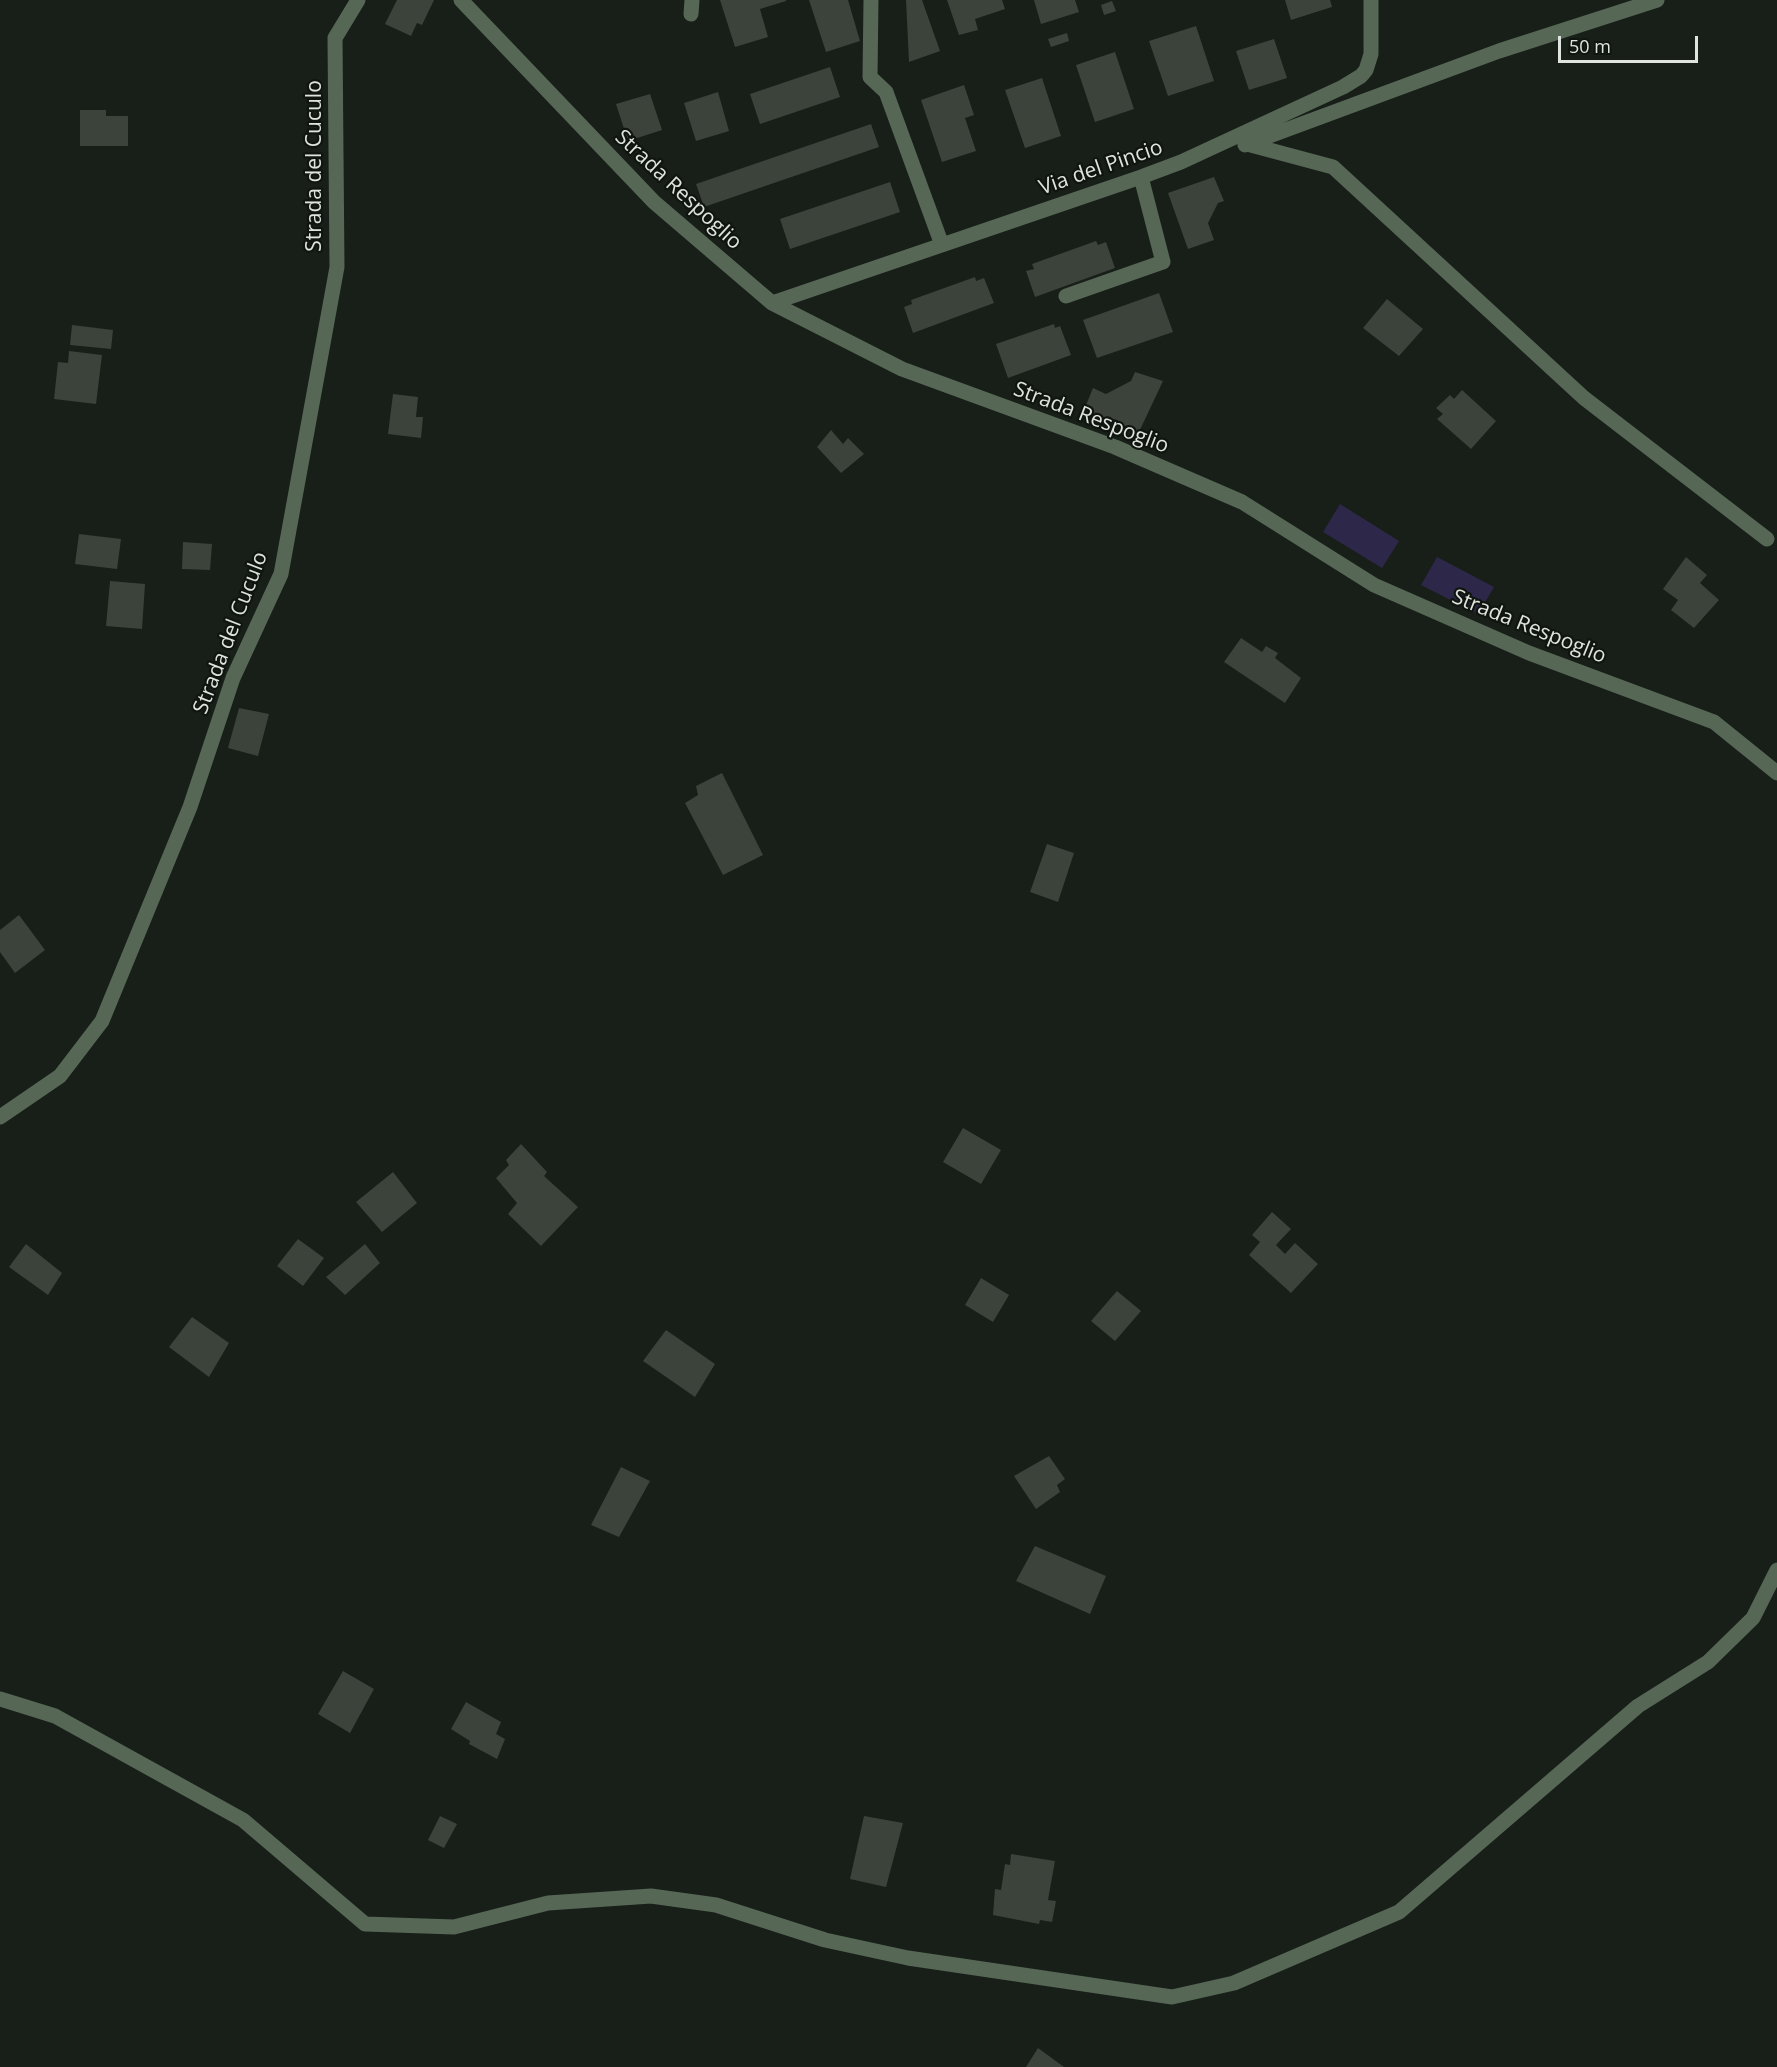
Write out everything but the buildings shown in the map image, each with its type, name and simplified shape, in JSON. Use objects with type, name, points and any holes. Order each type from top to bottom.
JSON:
[{"type":"street","name":"Strada del Cuculo","points":[[0,1117],[60,1076],[102,1021],[190,807],[233,678],[280,574],[337,267],[335,38],[358,0]]},
{"type":"street","name":"Strada Respoglio","points":[[461,0],[654,202],[772,303],[902,369],[1115,447],[1242,502],[1374,585],[1530,653],[1714,722],[1777,773]]},
{"type":"street","points":[[871,0],[870,77],[886,92],[942,245]]},
{"type":"street","name":"Via del Pincio","points":[[772,303],[1181,162],[1361,76],[1371,54],[1371,0]]},
{"type":"street","points":[[1181,162],[1247,144],[1499,51],[1657,0]]},
{"type":"street","points":[[1247,144],[1333,167],[1584,398],[1767,539]]},
{"type":"street","points":[[1066,296],[1163,262],[1141,177]]},
{"type":"street","points":[[0,1699],[55,1716],[243,1820],[365,1924],[454,1927],[548,1903],[651,1896],[716,1905],[825,1940],[908,1958],[1172,1997],[1234,1983],[1399,1912],[1638,1706],[1708,1662],[1753,1618],[1777,1570]]},
{"type":"shaded area","points":[[1340,504],[1399,541],[1382,568],[1323,532]]},
{"type":"shaded area","points":[[1437,557],[1494,587],[1478,614],[1421,585]]}]
